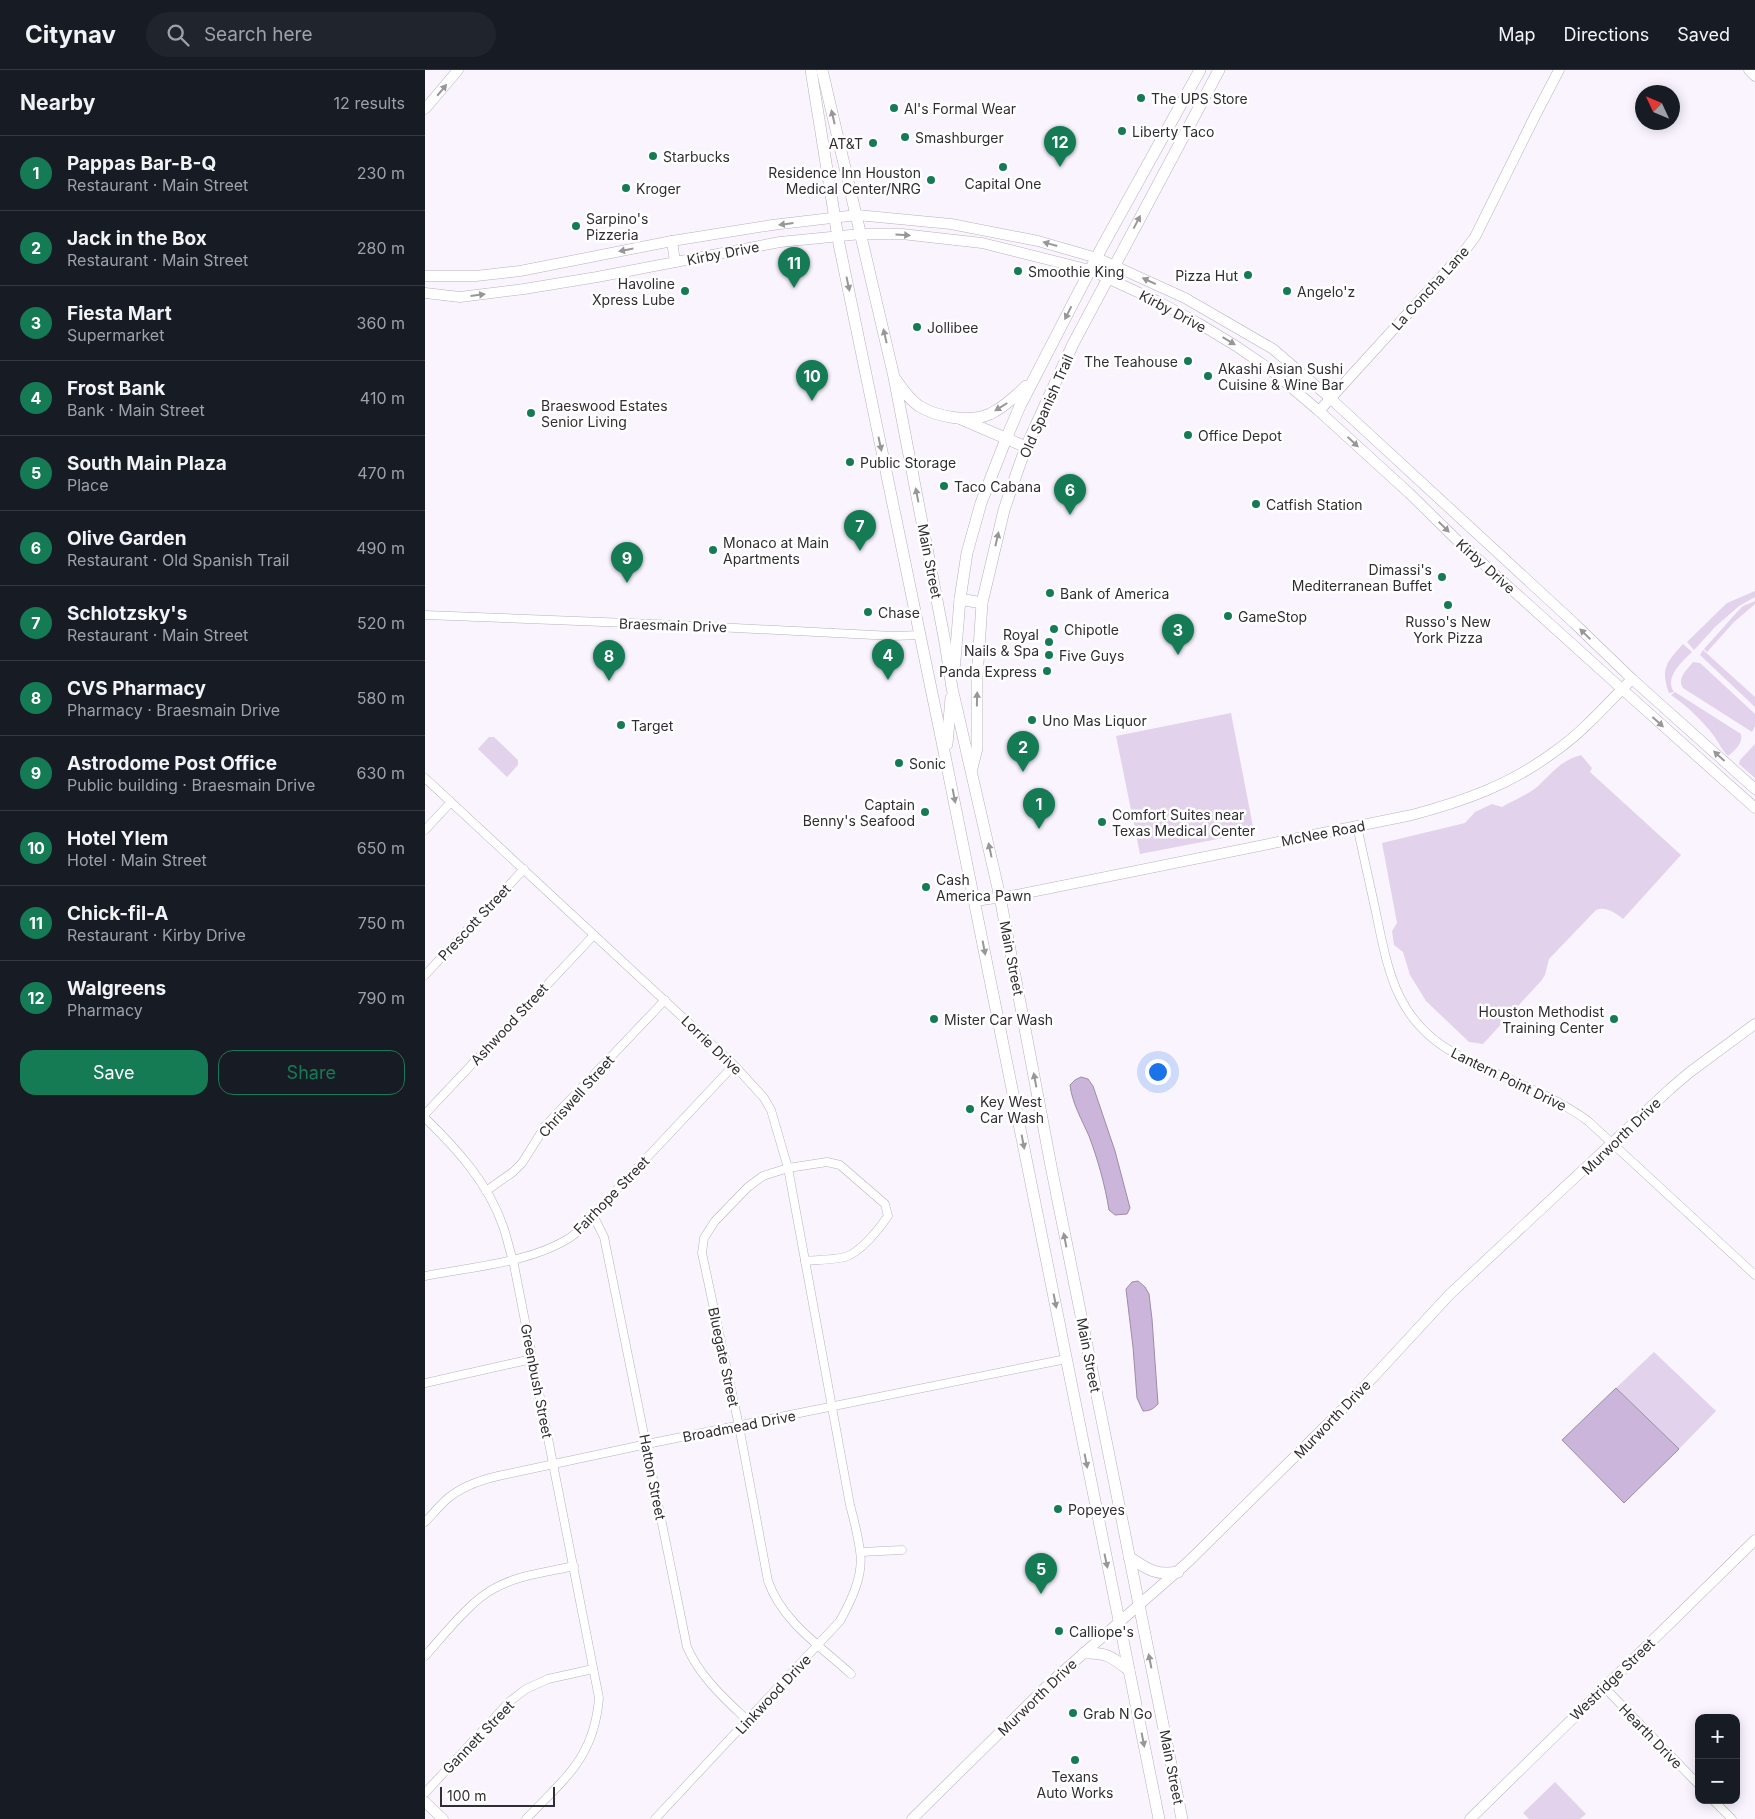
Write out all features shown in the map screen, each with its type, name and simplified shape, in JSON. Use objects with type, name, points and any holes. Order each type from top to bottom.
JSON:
[{"type":"main road","points":[[425,109],[459,70]]},
{"type":"main road","name":"Main Street","points":[[811,70],[838,237],[975,901],[1159,1819]]},
{"type":"main road","name":"Main Street","points":[[822,70],[894,377],[943,629],[952,688],[1000,897],[1051,1166],[1182,1819]]},
{"type":"main road","name":"Old Spanish Trail","points":[[945,756],[960,599],[967,553],[981,503],[1020,406],[1090,270],[1201,70]]},
{"type":"main road","name":"Old Spanish Trail","points":[[971,772],[977,748],[977,678],[983,603],[1004,510],[1026,447],[1073,344],[1219,70]]},
{"type":"main road","name":"La Concha Lane","points":[[1319,411],[1462,254],[1475,237],[1559,70]]},
{"type":"main road","points":[[1749,70],[1755,76]]},
{"type":"main road","points":[[1192,86],[1206,92]]},
{"type":"main road","points":[[1142,175],[1158,184]]},
{"type":"main road","name":"Kirby Drive","points":[[425,276],[476,276],[520,272],[672,241],[857,215],[907,219],[973,228],[1038,241],[1097,258],[1185,298],[1273,349],[1574,623],[1632,679],[1755,789]]},
{"type":"main road","points":[[971,242],[973,228]]},
{"type":"main road","name":"Kirby Drive","points":[[425,293],[460,297],[525,289],[780,242],[861,234],[902,234],[971,242],[1016,250],[1109,277],[1159,302],[1236,346],[1271,370],[1319,411],[1409,493],[1458,541],[1622,689],[1753,803]]},
{"type":"main road","points":[[672,241],[675,262]]},
{"type":"main road","points":[[956,418],[988,415],[1014,399],[1036,376]]},
{"type":"main road","points":[[894,377],[907,396],[919,406],[941,415],[956,418],[1026,447]]},
{"type":"main road","points":[[1409,493],[1419,482]]},
{"type":"main road","points":[[960,599],[983,603]]},
{"type":"main road","points":[[921,635],[943,629]]},
{"type":"main road","name":"McNee Road","points":[[975,901],[1357,826],[1447,806],[1477,796],[1509,780],[1555,752],[1592,720],[1632,679]]},
{"type":"main road","name":"Murworth Drive","points":[[912,1819],[1053,1681],[1178,1572],[1353,1399],[1450,1294],[1690,1072],[1755,1024]]},
{"type":"main road","points":[[1029,1170],[1051,1166]]},
{"type":"main road","points":[[1048,1266],[1070,1261]]},
{"type":"main road","points":[[1067,1359],[1089,1356]]},
{"type":"main road","name":"Westridge Street","points":[[1470,1819],[1755,1540]]},
{"type":"main road","points":[[1129,1557],[1164,1575],[1178,1572]]},
{"type":"main road","points":[[1084,1653],[1098,1652],[1109,1655],[1129,1670]]},
{"type":"main road","points":[[425,1802],[443,1819]]},
{"type":"street","name":"Braesmain Drive","points":[[425,615],[686,625],[893,636],[921,635]]},
{"type":"street","name":"Lorrie Drive","points":[[425,778],[734,1065],[764,1098],[771,1110],[788,1168],[832,1408]]},
{"type":"street","points":[[425,830],[451,802]]},
{"type":"street","name":"Lantern Point Drive","points":[[1357,826],[1381,941],[1393,983],[1405,1007],[1419,1026],[1437,1043],[1569,1107],[1588,1121],[1755,1275]]},
{"type":"street","name":"Prescott Street","points":[[425,975],[524,869]]},
{"type":"street","name":"Ashwood Street","points":[[425,1114],[594,935]]},
{"type":"street","name":"Chriswell Street","points":[[486,1191],[513,1172],[522,1163],[547,1125],[665,1000]]},
{"type":"street","name":"Fairhope Street","points":[[425,1276],[513,1260],[572,1236],[734,1065]]},
{"type":"street","name":"Greenbush Street","points":[[425,1118],[454,1146],[486,1191],[503,1225],[513,1260],[599,1698],[597,1717],[591,1741],[583,1756],[572,1772],[527,1819]]},
{"type":"street","name":"Bluegate Street","points":[[805,1261],[847,1257],[858,1250],[883,1224],[888,1216],[885,1204],[840,1165],[827,1162],[788,1168],[763,1176],[748,1186],[715,1221],[704,1238],[702,1253],[739,1426],[768,1581],[773,1595],[790,1618],[851,1674]]},
{"type":"street","name":"Hatton Street","points":[[593,1215],[604,1237],[687,1647],[693,1662],[709,1682],[747,1720]]},
{"type":"street","name":"Broadmead Drive","points":[[425,1522],[456,1492],[499,1476],[1067,1359]]},
{"type":"street","points":[[425,1383],[532,1360]]},
{"type":"street","name":"Linkwood Drive","points":[[655,1819],[819,1645],[840,1621],[852,1599],[859,1572],[861,1552],[832,1408]]},
{"type":"street","points":[[861,1552],[902,1550]]},
{"type":"street","points":[[425,1656],[472,1605],[493,1588],[512,1580],[574,1566]]},
{"type":"street","name":"Gannett Street","points":[[425,1793],[509,1702],[526,1689],[547,1679],[593,1670]]},
{"type":"street","name":"Hearth Drive","points":[[1604,1687],[1695,1782]]},
{"type":"street","points":[[1717,1804],[1731,1819]]},
{"type":"shaded area","points":[[1755,591],[1755,597],[1739,606],[1715,627],[1694,650],[1687,642],[1727,603]]},
{"type":"shaded area","points":[[1755,601],[1755,604],[1734,622],[1707,652],[1704,649],[1743,606]]},
{"type":"shaded area","points":[[1683,644],[1692,652],[1675,670],[1671,681],[1674,692],[1669,693],[1665,671],[1669,661]]},
{"type":"shaded area","points":[[1703,650],[1755,697],[1755,707],[1700,655]]},
{"type":"shaded area","points":[[1693,662],[1700,663],[1755,714],[1755,726],[1752,732],[1683,688],[1681,684],[1682,678]]},
{"type":"shaded area","points":[[1675,692],[1741,734],[1740,744],[1736,749],[1728,756],[1699,719],[1671,695]]},
{"type":"shaded area","points":[[1231,713],[1254,832],[1140,854],[1116,736]]},
{"type":"shaded area","points":[[489,737],[494,737],[518,760],[518,765],[507,777],[478,749]]},
{"type":"shaded area","points":[[1755,744],[1755,778],[1739,764],[1740,760]]},
{"type":"shaded area","points":[[1581,755],[1592,768],[1590,772],[1681,855],[1623,919],[1614,912],[1603,909],[1596,910],[1549,959],[1545,975],[1541,981],[1483,1044],[1469,1042],[1426,1001],[1410,975],[1403,952],[1394,945],[1392,931],[1397,923],[1382,843],[1465,823],[1475,812],[1492,804],[1502,807],[1533,790],[1568,760]]},
{"type":"shaded area","points":[[1081,1077],[1088,1079],[1093,1086],[1115,1151],[1130,1208],[1127,1214],[1115,1215],[1109,1210],[1095,1154],[1071,1092],[1070,1085]]},
{"type":"shaded area","points":[[1138,1281],[1149,1294],[1158,1404],[1145,1411],[1143,1411],[1137,1398],[1126,1289],[1132,1282]]},
{"type":"shaded area","points":[[1654,1352],[1716,1411],[1679,1449],[1616,1388]]},
{"type":"shaded area","points":[[1616,1388],[1679,1449],[1624,1503],[1562,1440]]},
{"type":"shaded area","points":[[1555,1782],[1586,1814],[1580,1819],[1529,1819],[1523,1813]]},
{"type":"place","name":"The UPS Store","points":[[1141,98]]},
{"type":"place","name":"Al's Formal Wear","points":[[894,108]]},
{"type":"place","name":"Liberty Taco","points":[[1122,131]]},
{"type":"place","name":"Smashburger","points":[[905,137]]},
{"type":"place","name":"AT&T","points":[[873,143]]},
{"type":"place","name":"Starbucks","points":[[653,156]]},
{"type":"place","name":"Capital One","points":[[1003,167]]},
{"type":"place","name":"Walgreens","points":[[1060,167]]},
{"type":"place","name":"Residence Inn Houston Medical Center/NRG","points":[[931,180]]},
{"type":"place","name":"Kroger","points":[[626,188]]},
{"type":"place","name":"Sarpino's Pizzeria","points":[[576,226]]},
{"type":"place","name":"Smoothie King","points":[[1018,271]]},
{"type":"place","name":"Pizza Hut","points":[[1248,275]]},
{"type":"place","name":"Chick-fil-A","points":[[794,288]]},
{"type":"place","name":"Havoline Xpress Lube","points":[[685,291]]},
{"type":"place","name":"Angelo'z","points":[[1287,291]]},
{"type":"place","name":"Jollibee","points":[[917,327]]},
{"type":"place","name":"The Teahouse","points":[[1188,361]]},
{"type":"place","name":"Akashi Asian Sushi Cuisine & Wine Bar","points":[[1208,376]]},
{"type":"place","name":"Hotel Ylem","points":[[812,401]]},
{"type":"place","name":"Braeswood Estates Senior Living","points":[[531,413]]},
{"type":"place","name":"Office Depot","points":[[1188,435]]},
{"type":"place","name":"Public Storage","points":[[850,462]]},
{"type":"place","name":"Taco Cabana","points":[[944,486]]},
{"type":"place","name":"Catfish Station","points":[[1256,504]]},
{"type":"place","name":"Olive Garden","points":[[1070,515]]},
{"type":"place","name":"Monaco at Main Apartments","points":[[713,550]]},
{"type":"place","name":"Schlotzsky's","points":[[860,551]]},
{"type":"place","name":"Dimassi's Mediterranean Buffet","points":[[1442,577]]},
{"type":"place","name":"Astrodome Post Office","points":[[627,583]]},
{"type":"place","name":"Bank of America","points":[[1050,593]]},
{"type":"place","name":"Russo's New York Pizza","points":[[1448,605]]},
{"type":"place","name":"Chase","points":[[868,612]]},
{"type":"place","name":"GameStop","points":[[1228,616]]},
{"type":"place","name":"Chipotle","points":[[1054,629]]},
{"type":"place","name":"Royal Nails & Spa","points":[[1049,642]]},
{"type":"place","name":"Five Guys","points":[[1049,655]]},
{"type":"place","name":"Fiesta Mart","points":[[1178,655]]},
{"type":"place","name":"Panda Express","points":[[1047,671]]},
{"type":"place","name":"Frost Bank","points":[[888,680]]},
{"type":"place","name":"CVS Pharmacy","points":[[609,681]]},
{"type":"place","name":"Uno Mas Liquor","points":[[1032,720]]},
{"type":"place","name":"Target","points":[[621,725]]},
{"type":"place","name":"Sonic","points":[[899,763]]},
{"type":"place","name":"Jack in the Box","points":[[1023,772]]},
{"type":"place","name":"Captain Benny's Seafood","points":[[925,812]]},
{"type":"place","name":"Comfort Suites near Texas Medical Center","points":[[1102,822]]},
{"type":"place","name":"Pappas Bar-B-Q","points":[[1039,829]]},
{"type":"place","name":"Cash America Pawn","points":[[926,887]]},
{"type":"place","name":"Mister Car Wash","points":[[934,1019]]},
{"type":"place","name":"Houston Methodist Training Center","points":[[1614,1019]]},
{"type":"place","name":"Key West Car Wash","points":[[970,1109]]},
{"type":"place","name":"Popeyes","points":[[1058,1509]]},
{"type":"place","name":"South Main Plaza","points":[[1041,1594]]},
{"type":"place","name":"Calliope's","points":[[1059,1631]]},
{"type":"place","name":"Grab N Go","points":[[1073,1713]]},
{"type":"place","name":"Texans Auto Works","points":[[1075,1760]]}]
